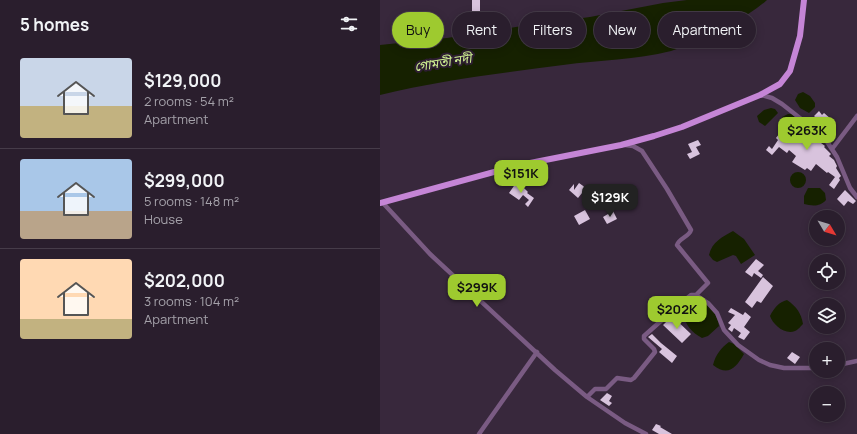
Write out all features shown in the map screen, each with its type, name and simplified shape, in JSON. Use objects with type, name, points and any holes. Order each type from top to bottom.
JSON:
[{"type":"main road","points":[[382,203],[520,165],[621,145],[654,136],[682,127],[760,95],[780,84],[790,71],[800,36],[804,0]]},
{"type":"street","points":[[760,95],[772,98],[782,104],[824,136],[832,149],[850,188],[857,197]]},
{"type":"street","points":[[832,149],[857,116]]},
{"type":"street","points":[[587,397],[596,389],[606,389],[617,378],[633,380],[655,352],[644,339],[644,336],[680,304],[691,295],[696,295],[708,283],[677,245],[689,234],[691,230],[667,189],[642,151],[633,146],[621,145]]},
{"type":"street","points":[[382,203],[430,254],[555,370],[587,397],[626,423],[646,434]]},
{"type":"street","points":[[696,295],[708,303],[717,313],[724,330],[738,345],[759,360],[770,365],[784,368],[809,368]]},
{"type":"street","points":[[479,434],[537,352]]},
{"type":"street","points":[[845,364],[857,361]]},
{"type":"water","name":"গোমতী নদী","points":[[687,0],[767,0],[751,12],[658,12],[658,48],[678,48],[671,51],[631,58],[577,63],[471,77],[380,95],[380,45],[392,44],[392,48],[444,48],[444,38],[452,37],[452,48],[511,48],[511,28],[519,26],[519,48],[586,48],[586,18],[594,16],[594,48],[650,48],[650,12],[616,12]]},
{"type":"water","points":[[803,92],[810,96],[815,103],[815,107],[809,113],[800,108],[795,100],[798,94]]},
{"type":"water","points":[[771,108],[775,109],[778,113],[765,126],[759,122],[757,116],[764,110]]},
{"type":"water","points":[[788,114],[793,114],[801,120],[798,126],[792,128],[782,122],[782,117]]},
{"type":"water","points":[[795,172],[801,172],[806,177],[804,186],[801,188],[795,188],[790,183],[790,177]]},
{"type":"water","points":[[808,188],[820,188],[825,193],[826,200],[821,204],[816,205],[804,204],[804,196]]},
{"type":"water","points":[[733,231],[744,239],[755,255],[741,264],[736,256],[733,255],[717,262],[713,260],[709,255],[712,247],[721,238]]},
{"type":"water","points":[[698,300],[706,304],[715,313],[719,326],[708,336],[702,338],[691,330],[685,319],[687,308]]},
{"type":"water","points":[[787,300],[798,310],[803,324],[797,330],[791,332],[787,332],[777,326],[770,316],[777,306]]},
{"type":"water","points":[[729,342],[734,344],[744,354],[735,367],[727,370],[718,369],[713,365],[719,352]]},
{"type":"building","points":[[472,0],[480,0],[480,12],[472,12]]},
{"type":"building","points":[[819,111],[822,115],[824,113],[831,119],[821,130],[814,124],[818,120],[814,116]]},
{"type":"building","points":[[785,126],[794,133],[799,127],[805,131],[807,128],[822,141],[821,143],[831,154],[829,156],[834,160],[837,166],[836,168],[841,176],[834,189],[829,185],[835,177],[828,172],[827,173],[816,164],[811,171],[807,168],[805,170],[792,162],[796,156],[789,150],[787,153],[779,147],[772,155],[766,150],[769,146],[772,149],[778,140],[776,138]]},
{"type":"building","points":[[698,140],[701,145],[696,147],[700,154],[690,159],[687,154],[692,152],[688,144]]},
{"type":"building","points":[[516,183],[521,187],[522,186],[528,192],[527,193],[534,198],[528,207],[525,204],[529,200],[523,195],[519,200],[509,193]]},
{"type":"building","points":[[579,183],[586,188],[578,198],[569,190],[574,184],[574,190]]},
{"type":"building","points":[[590,190],[598,197],[603,190],[608,194],[600,203],[587,193]]},
{"type":"building","points":[[845,190],[856,201],[853,204],[848,201],[844,206],[837,199]]},
{"type":"building","points":[[585,210],[590,219],[579,225],[574,216]]},
{"type":"building","points":[[613,211],[617,219],[607,224],[603,217]]},
{"type":"building","points":[[756,259],[764,265],[758,271],[763,275],[761,278],[754,273],[752,277],[745,272]]},
{"type":"building","points":[[763,277],[773,286],[761,303],[757,301],[752,308],[745,302]]},
{"type":"building","points":[[731,308],[743,315],[745,312],[751,317],[744,327],[750,332],[744,340],[738,337],[741,333],[734,328],[732,332],[728,329],[731,325],[728,323],[735,315],[728,312]]},
{"type":"building","points":[[672,316],[691,334],[682,343],[663,325]]},
{"type":"building","points":[[652,334],[677,356],[672,363],[659,352],[662,349],[648,337]]},
{"type":"building","points":[[792,352],[800,357],[795,364],[787,358]]},
{"type":"building","points":[[607,393],[612,396],[609,401],[612,403],[609,406],[600,400]]},
{"type":"building","points":[[656,424],[672,434],[659,434],[652,430]]}]
